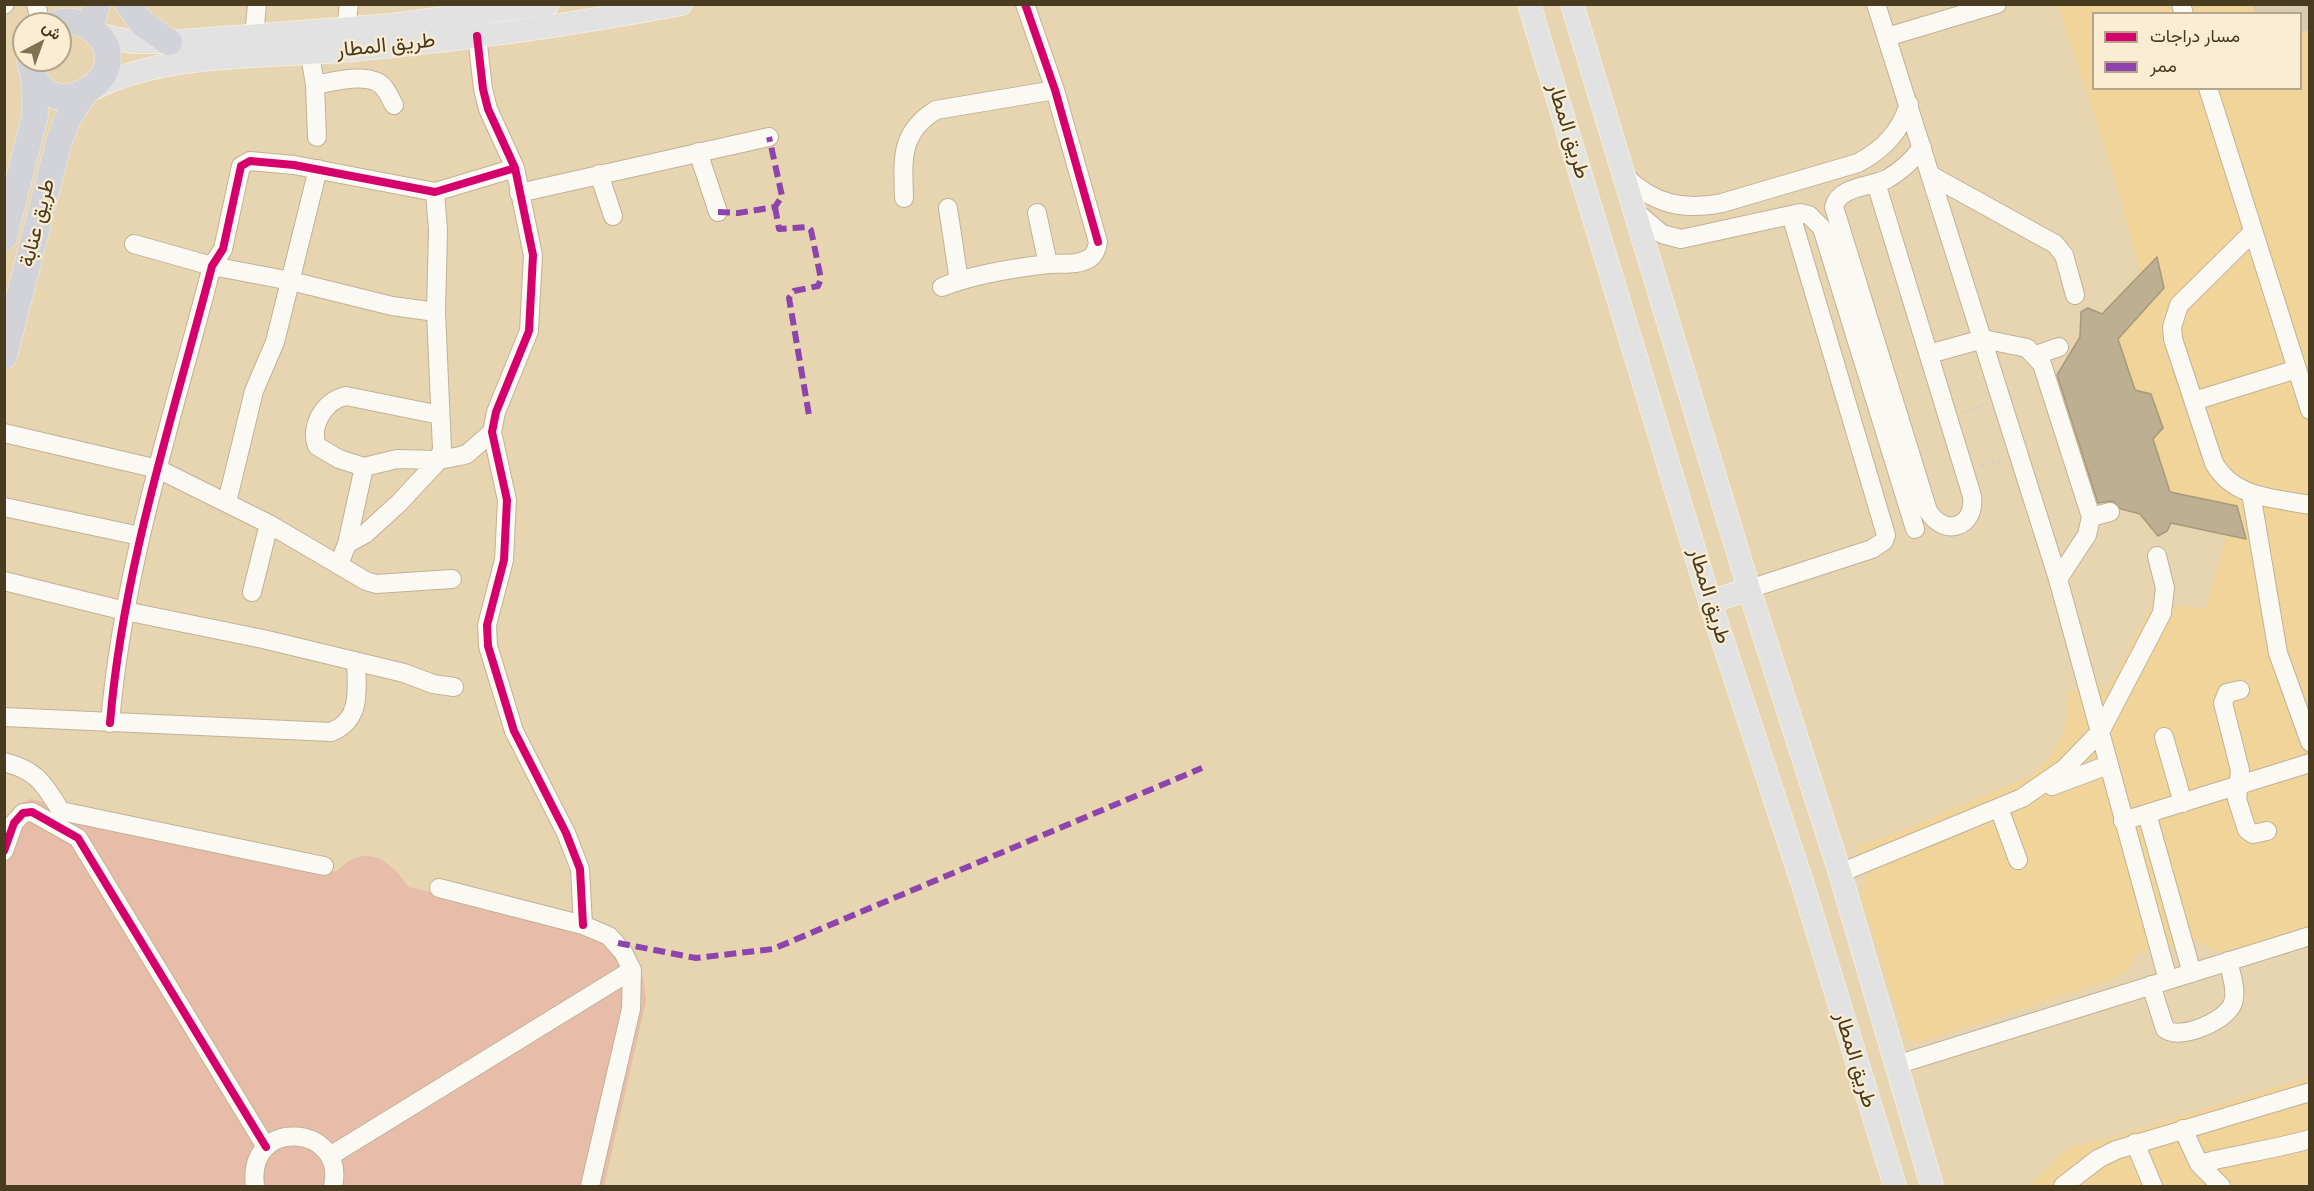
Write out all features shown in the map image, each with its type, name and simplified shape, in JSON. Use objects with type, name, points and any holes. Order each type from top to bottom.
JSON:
[{"type":"highway","points":[[128,4],[142,23],[169,42]]},
{"type":"highway","points":[[72,22],[82,24],[95,22]]},
{"type":"highway","name":"طريق عنابة","points":[[4,356],[59,142],[67,120],[88,92],[101,80],[106,60],[105,50],[95,22]]},
{"type":"highway","name":"طريق عنابة","points":[[4,237],[35,116],[32,72]]},
{"type":"highway","points":[[35,72],[50,93],[60,97],[88,92]]},
{"type":"main road","name":"طريق المطار","points":[[95,22],[132,42],[169,42],[346,29],[548,4]]},
{"type":"main road","name":"طريق المطار","points":[[1529,4],[1710,602],[1803,885],[1859,1077],[1895,1186]]},
{"type":"main road","name":"طريق المطار","points":[[1572,4],[1749,589],[1840,873],[1932,1186]]},
{"type":"main road","name":"طريق المطار","points":[[88,92],[131,72],[170,63],[310,54],[477,36],[670,6]]},
{"type":"main road","points":[[1710,602],[1749,589]]},
{"type":"main road","points":[[1803,885],[1840,873]]},
{"type":"main road","points":[[1859,1077],[1896,1065]]},
{"type":"street","points":[[254,36],[257,4]]},
{"type":"street","points":[[346,29],[349,4]]},
{"type":"street","points":[[948,208],[950,284],[1048,264],[1077,263],[1089,258],[1097,249],[1098,242],[1055,90],[1025,4]]},
{"type":"street","points":[[1876,4],[2058,579],[2123,821],[2160,982],[2164,1029],[2178,1034],[2213,1023],[2228,1013],[2234,996],[2228,961]]},
{"type":"street","points":[[1930,24],[1937,4]]},
{"type":"street","points":[[1887,37],[1997,4]]},
{"type":"street","points":[[477,36],[483,89],[488,109],[515,168],[533,255],[529,331],[496,412],[492,432],[507,500],[504,560],[487,625],[488,646],[514,731],[566,833],[580,869],[583,925]]},
{"type":"street","points":[[310,54],[315,85],[316,137]]},
{"type":"street","points":[[315,85],[351,80],[376,81],[385,89],[394,105]]},
{"type":"street","points":[[904,198],[903,153],[914,129],[929,114],[936,110],[1055,90]]},
{"type":"street","points":[[2209,90],[2310,410]]},
{"type":"street","points":[[1625,176],[1637,189],[1669,205],[1705,207],[1722,203],[1858,163],[1872,155],[1896,133],[1909,104]]},
{"type":"street","points":[[519,194],[769,137]]},
{"type":"street","points":[[1876,183],[1973,506],[1970,516],[1963,523],[1953,526],[1942,526],[1928,511],[1836,214],[1836,201],[1840,195],[1876,183],[1898,172],[1922,147]]},
{"type":"street","points":[[698,152],[718,212]]},
{"type":"street","points":[[110,723],[114,670],[140,536],[212,266],[223,249],[243,164],[254,161],[318,169],[435,192],[515,168]]},
{"type":"street","points":[[227,502],[254,391],[275,342],[318,169]]},
{"type":"street","points":[[599,174],[613,216]]},
{"type":"street","points":[[1932,176],[2055,244],[2064,255],[2075,295]]},
{"type":"street","points":[[347,544],[379,523],[439,460],[442,440],[436,312],[438,230],[435,192]]},
{"type":"street","points":[[1636,212],[1662,234],[1681,239],[1791,215],[1809,215],[1822,228],[1915,528]]},
{"type":"street","points":[[1037,213],[1048,264]]},
{"type":"street","points":[[1749,589],[1872,549],[1884,542],[1886,535],[1791,215]]},
{"type":"street","points":[[2253,232],[2186,296],[2174,315],[2173,339],[2220,474],[2228,483],[2251,493],[2310,505]]},
{"type":"street","points":[[134,244],[212,266],[291,280],[392,306],[436,312]]},
{"type":"street","points":[[1929,354],[1983,339],[2026,348],[2036,356],[2046,373],[2091,517],[2087,535],[2058,579]]},
{"type":"street","points":[[2036,356],[2060,347]]},
{"type":"street","points":[[2194,401],[2296,369]]},
{"type":"street","points":[[440,415],[346,396],[331,402],[323,410],[315,431],[317,446],[339,459],[364,467],[397,459],[439,460],[467,454],[492,432]]},
{"type":"street","points":[[4,433],[158,469],[269,524],[358,577],[376,584],[452,579]]},
{"type":"street","points":[[339,564],[347,544],[364,467]]},
{"type":"street","points":[[2251,493],[2277,653],[2309,738]]},
{"type":"street","points":[[4,507],[140,536]]},
{"type":"street","points":[[2091,517],[2110,512]]},
{"type":"street","points":[[252,592],[269,524]]},
{"type":"street","points":[[2022,798],[2064,769],[2100,732],[2162,613],[2164,588],[2157,556]]},
{"type":"street","points":[[4,581],[125,611],[263,639],[404,673],[433,684],[454,687]]},
{"type":"street","points":[[4,717],[331,732],[344,725],[353,714],[357,700],[356,662]]},
{"type":"street","points":[[2240,690],[2227,693],[2223,703],[2240,770],[2237,799],[2247,830],[2253,834],[2267,831]]},
{"type":"street","points":[[2164,736],[2183,803]]},
{"type":"street","points":[[4,762],[30,770],[39,777],[61,811],[324,866]]},
{"type":"street","points":[[2123,821],[2310,764]]},
{"type":"street","points":[[1840,873],[2108,765]]},
{"type":"street","points":[[1999,808],[2018,860]]},
{"type":"street","points":[[4,851],[14,824],[23,813],[32,812],[78,838],[266,1147]]},
{"type":"street","points":[[2147,814],[2192,972]]},
{"type":"street","points":[[439,888],[599,930],[618,943],[632,970],[631,1009],[590,1186]]},
{"type":"street","points":[[1896,1065],[2310,936]]},
{"type":"street","points":[[330,1156],[632,970]]},
{"type":"street","points":[[2063,1186],[2084,1179],[2116,1150],[2310,1092]]},
{"type":"street","points":[[2183,1129],[2199,1164],[2219,1186]]},
{"type":"street","points":[[255,1186],[254,1174],[258,1158],[266,1147],[278,1139],[292,1136],[306,1137],[321,1145],[330,1156],[334,1170],[333,1186]]},
{"type":"street","points":[[2199,1164],[2244,1152],[2282,1147],[2310,1139]]},
{"type":"street","points":[[2135,1143],[2153,1186]]},
{"type":"path","points":[[1948,417],[2001,398]]},
{"type":"path","points":[[1964,471],[2019,454]]},
{"type":"shaded area","points":[[2058,5],[2309,5],[2309,958],[2300,930],[2222,952],[2212,950],[2197,940],[2138,953],[2128,970],[2110,980],[1916,1044],[1906,1038],[1861,894],[1868,877],[1855,846],[1881,839],[2029,777],[2048,760],[2064,733],[2067,692],[2100,684],[2104,695],[2153,603],[2206,609],[2226,535],[2171,523],[2164,534],[2157,535],[2140,514],[2094,502],[2054,380],[2080,337],[2081,313],[2088,308],[2100,316],[2141,273],[2114,176]]},
{"type":"shaded area","points":[[31,799],[336,872],[356,858],[375,857],[393,868],[408,887],[609,933],[637,962],[643,978],[646,1001],[604,1186],[5,1186],[5,826],[19,804]]},
{"type":"shaded area","points":[[2309,1077],[2309,1186],[2028,1186],[2069,1147],[2113,1137]]},
{"type":"building","points":[[2157,257],[2164,288],[2118,339],[2135,390],[2151,394],[2163,428],[2153,439],[2170,492],[2237,506],[2246,539],[2171,523],[2167,531],[2158,536],[2140,514],[2121,509],[2112,501],[2098,503],[2057,375],[2080,337],[2081,312],[2088,308],[2102,314]]},
{"type":"taxiway","points":[[2284,12],[2308,4]]},
{"type":"marked path","points":[[718,212],[738,213],[775,207],[782,196],[769,137]]},
{"type":"marked path","points":[[775,207],[779,229],[808,227],[811,230],[821,279],[818,286],[794,291],[789,298],[809,415]]},
{"type":"marked path","points":[[618,943],[696,958],[773,949],[1202,768]]},
{"type":"cycle path","points":[[1025,4],[1055,90],[1098,242]]},
{"type":"cycle path","points":[[477,36],[483,89],[488,109],[515,168],[533,255],[529,331],[496,412],[492,432],[507,500],[504,560],[487,625],[488,646],[514,731],[566,833],[580,869],[583,925]]},
{"type":"cycle path","points":[[110,723],[126,607],[151,493],[212,266],[223,249],[241,166],[250,161],[294,165],[435,192],[515,168]]},
{"type":"cycle path","points":[[4,851],[14,823],[23,813],[32,812],[78,838],[266,1147]]}]
